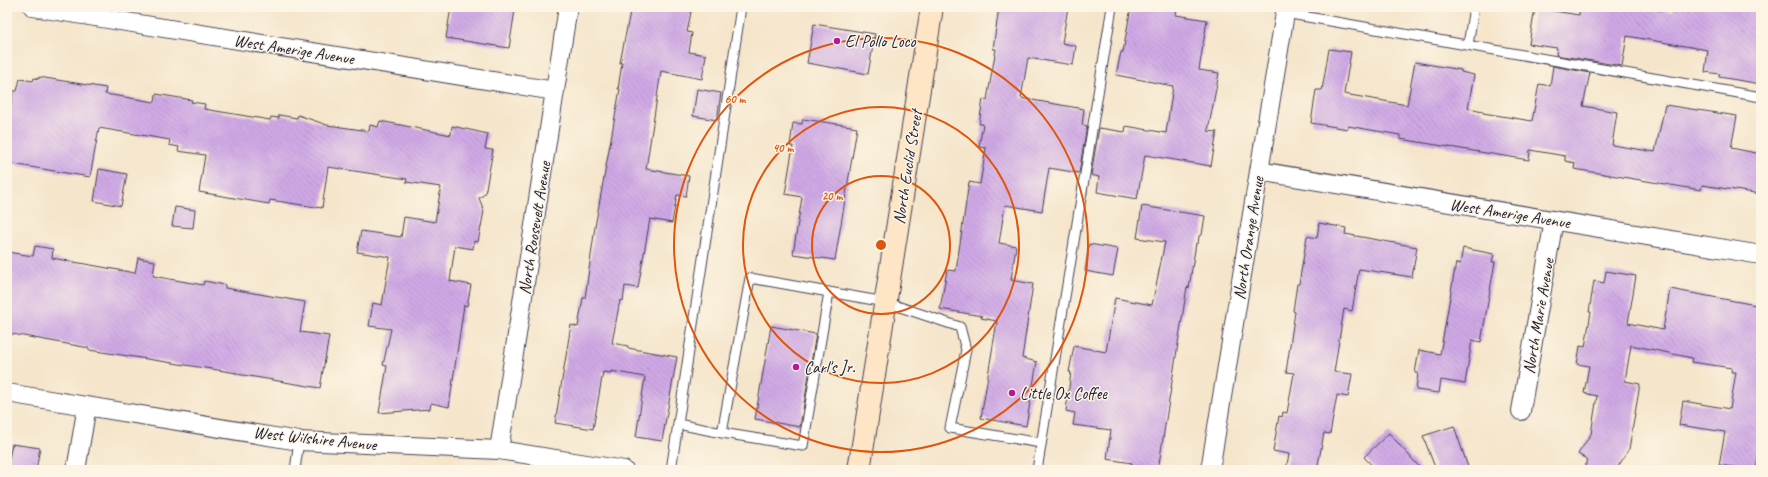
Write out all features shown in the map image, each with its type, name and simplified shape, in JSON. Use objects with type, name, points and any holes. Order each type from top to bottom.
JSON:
[{"type":"main road","name":"North Euclid Street","points":[[859,470],[932,7]]},
{"type":"street","name":"West Amerige Avenue","points":[[33,7],[556,91]]},
{"type":"street","name":"North Roosevelt Avenue","points":[[499,450],[568,7]]},
{"type":"street","name":"North Orange Avenue","points":[[1210,470],[1286,10]]},
{"type":"street","name":"West Amerige Avenue","points":[[1259,171],[1761,254]]},
{"type":"street","name":"North Marie Avenue","points":[[1521,411],[1554,220]]},
{"type":"street","name":"West Wilshire Avenue","points":[[7,393],[299,440],[499,450],[624,470]]},
{"type":"street","points":[[76,470],[87,406]]},
{"type":"lane","points":[[671,470],[741,7]]},
{"type":"lane","points":[[1036,470],[1112,7]]},
{"type":"lane","points":[[1468,45],[1474,7]]},
{"type":"lane","points":[[1286,10],[1468,45],[1761,97]]},
{"type":"lane","points":[[722,433],[750,278],[885,302],[960,327],[966,350],[950,428],[1041,443]]},
{"type":"lane","points":[[678,424],[722,433],[804,446],[829,292]]},
{"type":"lane","points":[[295,470],[299,440]]},
{"type":"building","points":[[451,7],[497,7],[515,10],[509,48],[446,38]]},
{"type":"building","points":[[631,7],[692,7],[687,32],[692,33],[689,52],[706,55],[702,79],[661,71],[646,169],[689,176],[686,196],[677,195],[672,223],[650,219],[638,288],[625,286],[623,301],[620,300],[612,343],[628,346],[628,348],[677,357],[662,441],[636,437],[645,377],[611,371],[611,373],[603,372],[593,429],[555,423],[571,325],[578,327],[583,298],[585,298],[595,227],[620,89],[618,89],[622,63],[620,63]]},
{"type":"building","points":[[999,7],[1068,7],[1062,43],[1076,46],[1073,65],[1028,58],[1021,98],[1084,109],[1082,125],[1087,126],[1079,173],[1049,168],[1042,211],[1005,205],[999,243],[1016,246],[1011,280],[1033,284],[1022,358],[1037,362],[1026,426],[981,418],[997,321],[981,318],[982,316],[940,309],[947,270],[956,271],[969,182],[980,184],[986,148],[979,147],[983,124],[979,124],[983,99],[987,100],[996,49],[993,49]]},
{"type":"building","points":[[1131,7],[1177,7],[1176,15],[1207,20],[1199,70],[1219,73],[1208,131],[1217,132],[1211,166],[1145,155],[1137,199],[1097,192],[1099,177],[1091,175],[1099,128],[1125,132],[1126,126],[1166,133],[1173,86],[1116,75],[1121,52],[1123,52]]},
{"type":"building","points":[[1580,7],[1640,7],[1673,12],[1674,7],[1761,7],[1761,84],[1719,77],[1720,74],[1705,72],[1708,50],[1627,36],[1622,66],[1556,55],[1557,48],[1529,44],[1535,8],[1579,15]]},
{"type":"building","points":[[814,24],[875,34],[868,74],[807,63]]},
{"type":"building","points":[[1329,49],[1351,52],[1344,94],[1407,105],[1415,62],[1461,70],[1461,72],[1474,75],[1468,108],[1483,111],[1483,113],[1532,121],[1539,84],[1550,86],[1553,66],[1590,73],[1583,106],[1617,112],[1612,145],[1655,152],[1665,105],[1737,116],[1731,148],[1761,154],[1761,194],[1702,185],[1701,190],[1574,169],[1575,163],[1565,161],[1565,156],[1530,150],[1529,160],[1400,139],[1400,135],[1348,126],[1348,129],[1311,123],[1316,90],[1322,90]]},
{"type":"building","points":[[39,77],[106,88],[105,94],[155,102],[156,94],[192,100],[191,102],[205,104],[204,109],[270,120],[271,117],[279,118],[279,115],[297,118],[298,115],[327,125],[369,131],[370,125],[378,127],[380,121],[451,135],[452,126],[488,134],[485,149],[493,150],[485,194],[479,198],[484,211],[478,242],[474,241],[473,249],[455,246],[450,281],[471,285],[467,306],[464,305],[449,407],[431,403],[430,409],[379,413],[387,366],[383,365],[391,329],[369,326],[373,303],[382,305],[390,257],[357,252],[361,231],[401,237],[404,217],[435,222],[441,187],[406,182],[407,179],[328,167],[322,208],[270,200],[269,204],[199,192],[205,155],[178,151],[179,147],[169,145],[170,140],[99,128],[90,177],[7,163],[7,127],[13,91],[17,91],[20,79],[33,81],[34,78],[39,79]]},
{"type":"building","points":[[697,89],[721,93],[717,120],[693,116]]},
{"type":"building","points":[[803,119],[857,128],[835,260],[793,254],[802,197],[785,194],[793,146],[790,146],[793,123],[802,124]]},
{"type":"building","points":[[99,169],[127,174],[121,206],[94,201]]},
{"type":"building","points":[[1142,206],[1205,216],[1202,235],[1199,236],[1198,243],[1196,243],[1189,288],[1187,287],[1158,470],[1131,470],[1132,463],[1107,459],[1111,430],[1073,425],[1075,413],[1066,411],[1071,372],[1069,372],[1074,346],[1106,352],[1115,298],[1152,305],[1165,242],[1137,238]]},
{"type":"building","points":[[175,207],[195,210],[193,228],[172,226]]},
{"type":"building","points":[[1319,223],[1346,228],[1345,234],[1417,247],[1412,277],[1359,269],[1352,311],[1344,309],[1334,372],[1352,374],[1348,397],[1337,395],[1330,434],[1324,433],[1317,470],[1286,470],[1289,454],[1273,451],[1279,416],[1282,417],[1283,412],[1287,413],[1294,373],[1286,372],[1295,312],[1293,311],[1297,284],[1299,284],[1307,236],[1317,238]]},
{"type":"building","points":[[1089,244],[1118,249],[1113,276],[1085,271]]},
{"type":"building","points":[[35,246],[53,249],[52,258],[135,273],[138,258],[155,261],[153,276],[203,285],[204,281],[225,285],[225,288],[305,302],[300,332],[329,336],[320,388],[237,373],[89,350],[89,348],[7,333],[7,252],[33,256]]},
{"type":"building","points":[[1463,248],[1494,254],[1492,262],[1495,262],[1481,342],[1472,340],[1465,384],[1441,380],[1439,393],[1416,390],[1418,373],[1415,373],[1419,350],[1440,354],[1456,263],[1460,264]]},
{"type":"building","points":[[1606,271],[1636,276],[1628,323],[1663,330],[1670,289],[1761,306],[1761,405],[1757,431],[1761,432],[1761,441],[1756,470],[1719,465],[1725,432],[1679,425],[1683,401],[1730,409],[1736,372],[1731,372],[1732,368],[1691,362],[1692,358],[1631,345],[1625,381],[1640,384],[1629,449],[1616,470],[1583,470],[1588,460],[1578,454],[1591,434],[1597,396],[1584,393],[1589,366],[1577,364],[1580,346],[1585,347],[1591,312],[1589,312],[1594,281],[1604,283]]},
{"type":"building","points":[[771,326],[816,334],[800,427],[755,419]]},
{"type":"building","points":[[1454,426],[1469,470],[1436,470],[1423,436]]},
{"type":"building","points":[[1389,433],[1422,470],[1376,470],[1364,457]]},
{"type":"building","points":[[12,444],[40,448],[36,470],[7,470]]},
{"type":"place","name":"El Pollo Loco","points":[[837,41]]},
{"type":"place","name":"Carl's Jr.","points":[[796,367]]},
{"type":"place","name":"Little Ox Coffee","points":[[1012,393]]}]
